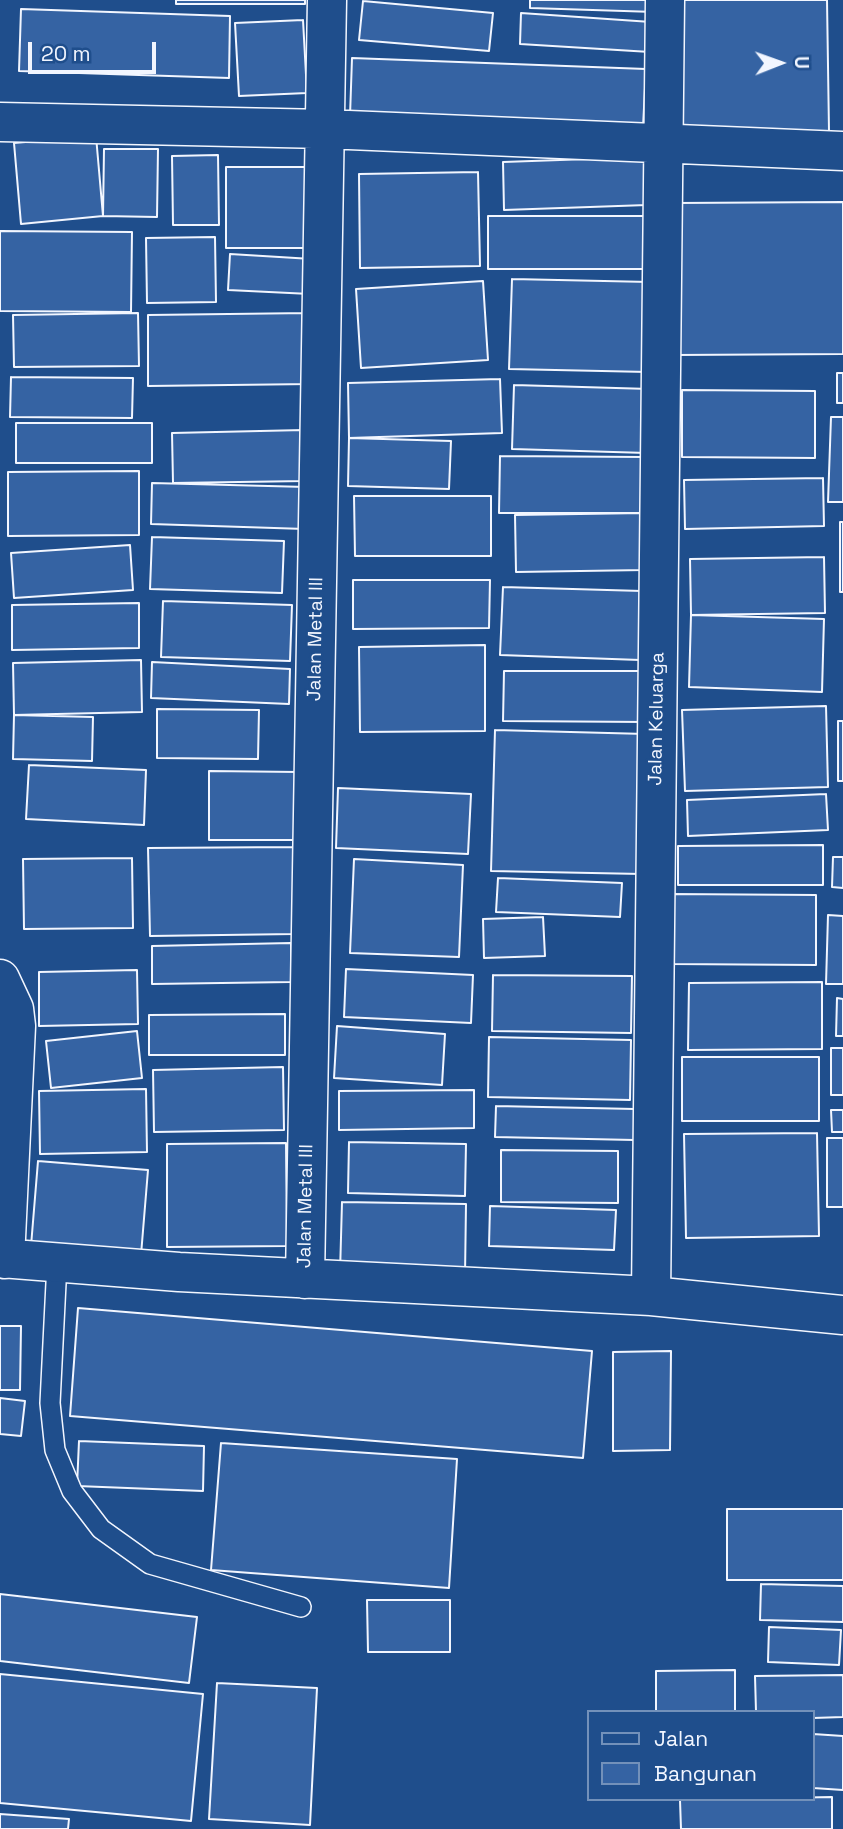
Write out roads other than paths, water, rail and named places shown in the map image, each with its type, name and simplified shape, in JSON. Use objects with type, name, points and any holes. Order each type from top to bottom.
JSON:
[{"type":"street","name":"Jalan Metal III","points":[[305,1279],[327,0]]},
{"type":"street","name":"Jalan Keluarga","points":[[651,1296],[665,0]]},
{"type":"street","points":[[0,122],[325,129],[843,151]]},
{"type":"street","points":[[0,979],[14,1009],[16,1026],[3,1259],[305,1279],[651,1296],[843,1315]]},
{"type":"lane","points":[[57,1263],[50,1404],[55,1450],[72,1492],[101,1529],[150,1563],[301,1607]]}]
